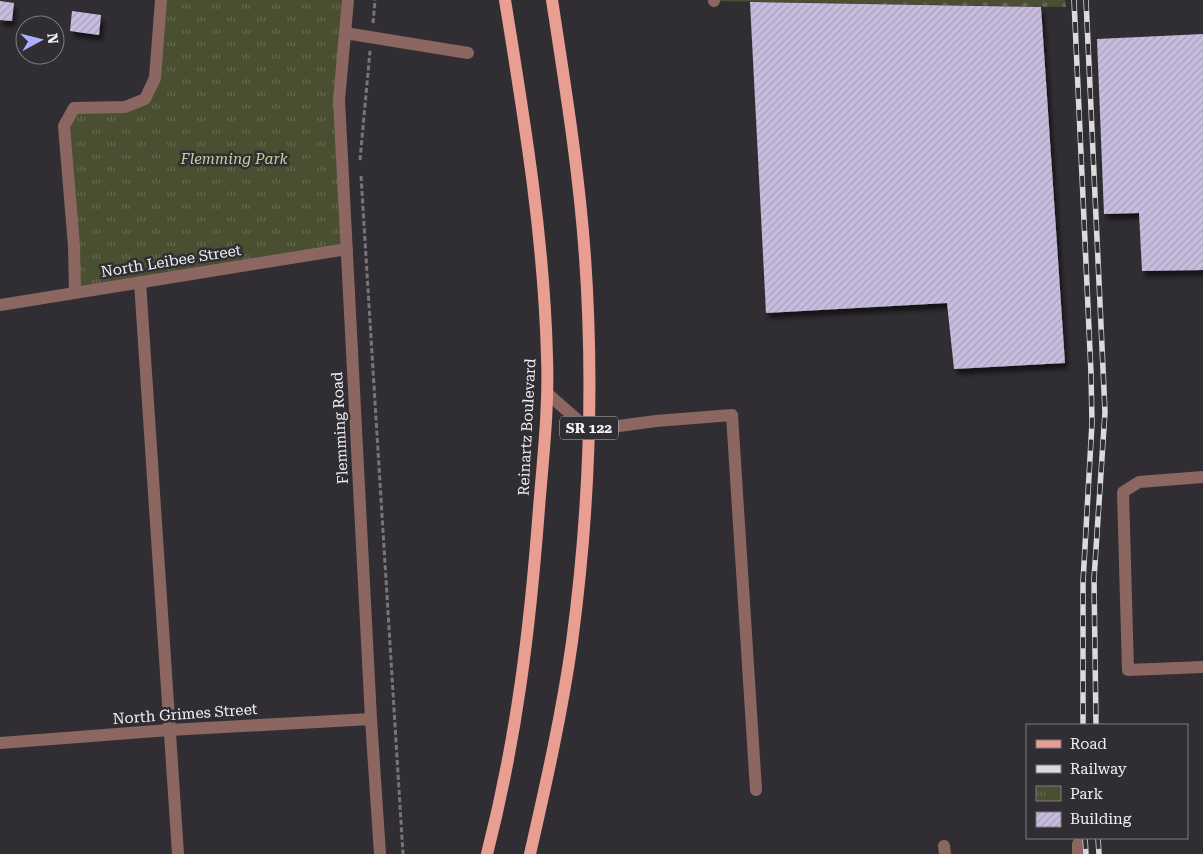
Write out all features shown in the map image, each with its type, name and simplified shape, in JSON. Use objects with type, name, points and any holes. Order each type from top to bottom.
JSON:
[{"type":"main road","name":"Reinartz Boulevard","points":[[487,854],[503,791],[519,709],[533,595],[548,394],[541,244],[505,0]]},
{"type":"main road","name":"SR 122","points":[[530,854],[550,766],[572,642],[579,581],[589,430],[585,258],[571,120],[552,0]]},
{"type":"street","points":[[75,293],[74,246],[64,126],[74,108],[125,107],[145,99],[155,78],[161,0]]},
{"type":"street","name":"Flemming Road","points":[[348,0],[340,100],[346,249],[380,854]]},
{"type":"street","points":[[345,33],[468,53]]},
{"type":"street","name":"North Leibee Street","points":[[0,305],[346,249]]},
{"type":"street","points":[[140,282],[178,854]]},
{"type":"street","points":[[548,394],[589,430],[656,421],[732,416],[756,790]]},
{"type":"street","points":[[1203,477],[1139,482],[1123,492],[1128,670],[1203,667]]},
{"type":"street","name":"North Grimes Street","points":[[0,743],[170,730],[371,718]]},
{"type":"path","points":[[375,0],[360,158],[403,854]]},
{"type":"green space","name":"Flemming Park","points":[[161,0],[348,0],[339,100],[347,249],[75,293],[64,126],[74,108],[145,99],[155,78]]},
{"type":"green space","points":[[1065,0],[1066,7],[714,1]]},
{"type":"building","points":[[0,1],[14,3],[12,21],[0,20]]},
{"type":"building","points":[[750,2],[1041,7],[1065,363],[954,369],[947,303],[766,313]]},
{"type":"building","points":[[72,11],[101,15],[99,35],[70,31]]},
{"type":"building","points":[[1203,34],[1203,270],[1142,271],[1139,213],[1104,214],[1097,39]]},
{"type":"railway","points":[[1074,0],[1092,423],[1083,582],[1083,724]]},
{"type":"railway","points":[[1086,0],[1105,412],[1094,579],[1096,724]]},
{"type":"railway","points":[[1085,839],[1086,854]]},
{"type":"railway","points":[[1098,839],[1099,854]]}]
